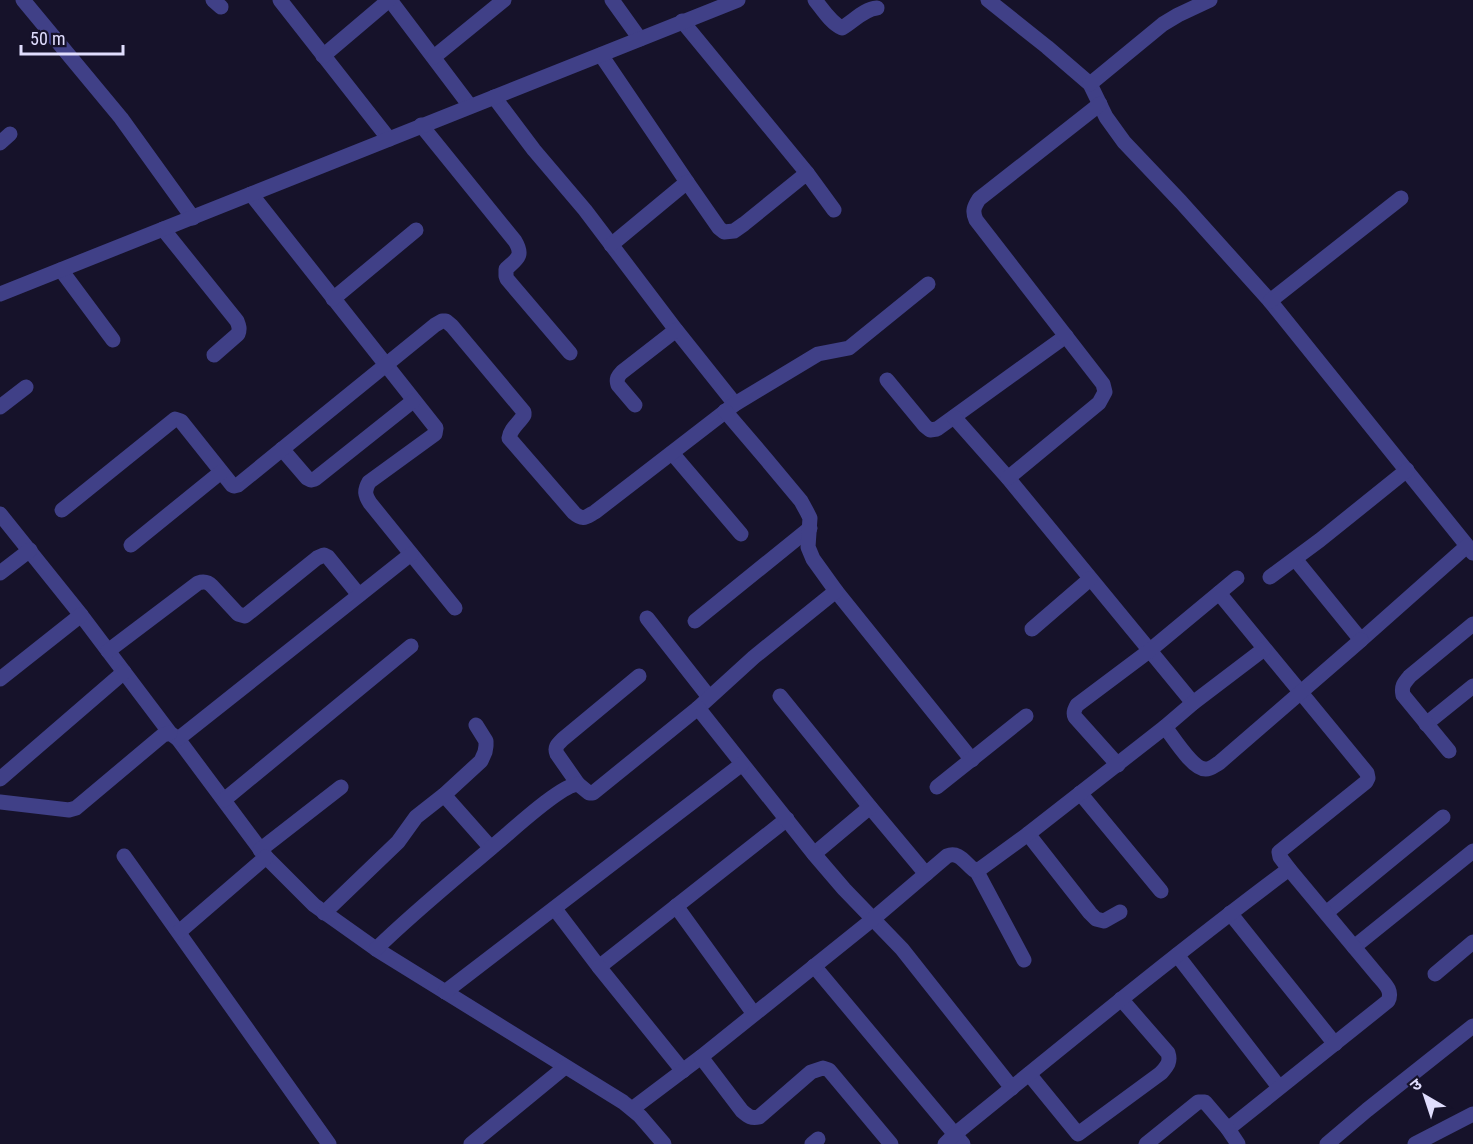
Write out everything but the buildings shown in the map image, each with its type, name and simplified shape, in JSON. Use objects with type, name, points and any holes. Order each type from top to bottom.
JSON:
[{"type":"street","points":[[23,0],[121,118],[193,218]]},
{"type":"street","points":[[280,0],[389,139]]},
{"type":"street","points":[[323,56],[390,0],[470,106]]},
{"type":"street","points":[[612,0],[640,39]]},
{"type":"street","points":[[0,294],[738,0]]},
{"type":"street","points":[[815,0],[833,22],[842,28],[866,11],[877,8]]},
{"type":"street","points":[[988,0],[1089,84],[1112,126],[1124,142],[1270,301],[1470,549],[1209,769],[1203,769],[1193,762],[1165,728]]},
{"type":"street","points":[[1089,84],[1163,24],[1210,0]]},
{"type":"street","points":[[434,57],[498,2]]},
{"type":"street","points":[[682,21],[807,173],[834,210]]},
{"type":"street","points":[[601,56],[719,228],[724,232],[734,231],[756,216],[807,173]]},
{"type":"street","points":[[494,97],[534,150],[585,210],[801,501],[810,518],[808,547],[813,559],[836,591],[972,760]]},
{"type":"street","points":[[1008,478],[1099,404],[1105,392],[1103,384],[976,220],[973,213],[974,207],[980,199],[1100,104]]},
{"type":"street","points":[[421,125],[516,241],[520,253],[506,269],[507,279],[570,352]]},
{"type":"street","points":[[611,245],[687,182]]},
{"type":"street","points":[[251,194],[434,426],[435,434],[369,482],[365,488],[365,494],[455,608]]},
{"type":"street","points":[[1270,301],[1401,198]]},
{"type":"street","points":[[163,229],[239,326],[238,334],[214,355]]},
{"type":"street","points":[[333,299],[416,230]]},
{"type":"street","points":[[61,270],[113,340]]},
{"type":"street","points":[[62,510],[175,419],[181,421],[221,472],[236,486],[435,325],[446,321],[524,412],[523,418],[510,433],[509,438],[579,518],[587,516],[730,408],[818,354],[849,348],[928,284]]},
{"type":"street","points":[[635,405],[618,385],[617,378],[676,330]]},
{"type":"street","points":[[887,380],[925,426],[930,430],[937,429],[1066,336]]},
{"type":"street","points":[[0,407],[26,387]]},
{"type":"street","points":[[282,449],[307,478],[315,479],[413,401]]},
{"type":"street","points":[[954,417],[1008,478],[1193,703]]},
{"type":"street","points":[[672,453],[741,534]]},
{"type":"street","points":[[1270,577],[1407,470]]},
{"type":"street","points":[[131,545],[221,472]]},
{"type":"street","points":[[0,514],[81,615],[263,854],[298,891],[314,906],[376,949],[632,1109],[664,1144]]},
{"type":"street","points":[[695,621],[810,528]]},
{"type":"street","points":[[0,573],[30,550]]},
{"type":"street","points":[[0,802],[69,810],[76,808],[163,735],[174,736],[411,554]]},
{"type":"street","points":[[108,651],[202,581],[208,582],[238,614],[245,616],[317,558],[324,555],[328,556],[359,595]]},
{"type":"street","points":[[1294,559],[1361,640]]},
{"type":"street","points":[[1118,765],[1075,717],[1074,709],[1237,578]]},
{"type":"street","points":[[1032,629],[1090,579]]},
{"type":"street","points":[[639,676],[556,746],[557,754],[578,784],[589,793],[698,708],[754,657],[836,591]]},
{"type":"street","points":[[1219,593],[1367,773],[1366,782],[1279,852],[1289,869],[1390,992],[1388,1001],[1228,1129]]},
{"type":"street","points":[[0,679],[81,615]]},
{"type":"street","points":[[647,618],[709,697]]},
{"type":"street","points":[[1449,752],[1402,695],[1402,689],[1410,676],[1473,624]]},
{"type":"street","points":[[224,800],[411,646]]},
{"type":"street","points":[[976,870],[1028,834],[1118,765],[1193,703],[1264,649]]},
{"type":"street","points":[[0,779],[124,672]]},
{"type":"street","points":[[1426,724],[1473,686]]},
{"type":"street","points":[[780,696],[926,874]]},
{"type":"street","points":[[698,708],[814,855],[902,949],[1012,1088]]},
{"type":"street","points":[[937,787],[1026,716]]},
{"type":"street","points":[[324,913],[398,842],[416,817],[481,761],[486,752],[486,741],[476,724]]},
{"type":"street","points":[[445,992],[742,764]]},
{"type":"street","points":[[376,949],[400,925],[530,815],[565,788],[578,784]]},
{"type":"street","points":[[179,932],[263,854],[341,787]]},
{"type":"street","points":[[1080,793],[1161,891]]},
{"type":"street","points":[[444,795],[491,848]]},
{"type":"street","points":[[814,855],[870,807]]},
{"type":"street","points":[[1326,913],[1443,817]]},
{"type":"street","points":[[599,967],[787,819]]},
{"type":"street","points":[[1028,834],[1096,919],[1104,921],[1120,912]]},
{"type":"street","points":[[1354,947],[1473,851]]},
{"type":"street","points":[[632,1109],[701,1057],[873,919],[947,856],[957,854],[976,870],[1024,960]]},
{"type":"street","points":[[124,856],[328,1144]]},
{"type":"street","points":[[814,966],[954,1141],[1012,1088],[1121,999],[1289,869]]},
{"type":"street","points":[[676,906],[754,1014]]},
{"type":"street","points":[[555,909],[683,1071]]},
{"type":"street","points":[[1230,913],[1335,1044]]},
{"type":"street","points":[[1436,974],[1473,942]]},
{"type":"street","points":[[1177,955],[1280,1087]]},
{"type":"street","points":[[1029,1074],[1082,1139],[1161,1073],[1170,1059],[1168,1053],[1121,999]]},
{"type":"street","points":[[1326,1144],[1367,1110],[1470,1035]]},
{"type":"street","points":[[701,1057],[742,1111],[753,1118],[759,1117],[811,1072],[824,1068],[829,1070],[891,1144]]},
{"type":"street","points":[[471,1144],[566,1067]]},
{"type":"street","points":[[1146,1144],[1202,1101],[1228,1129],[1238,1144]]},
{"type":"street","points":[[1414,1144],[1473,1114]]}]
